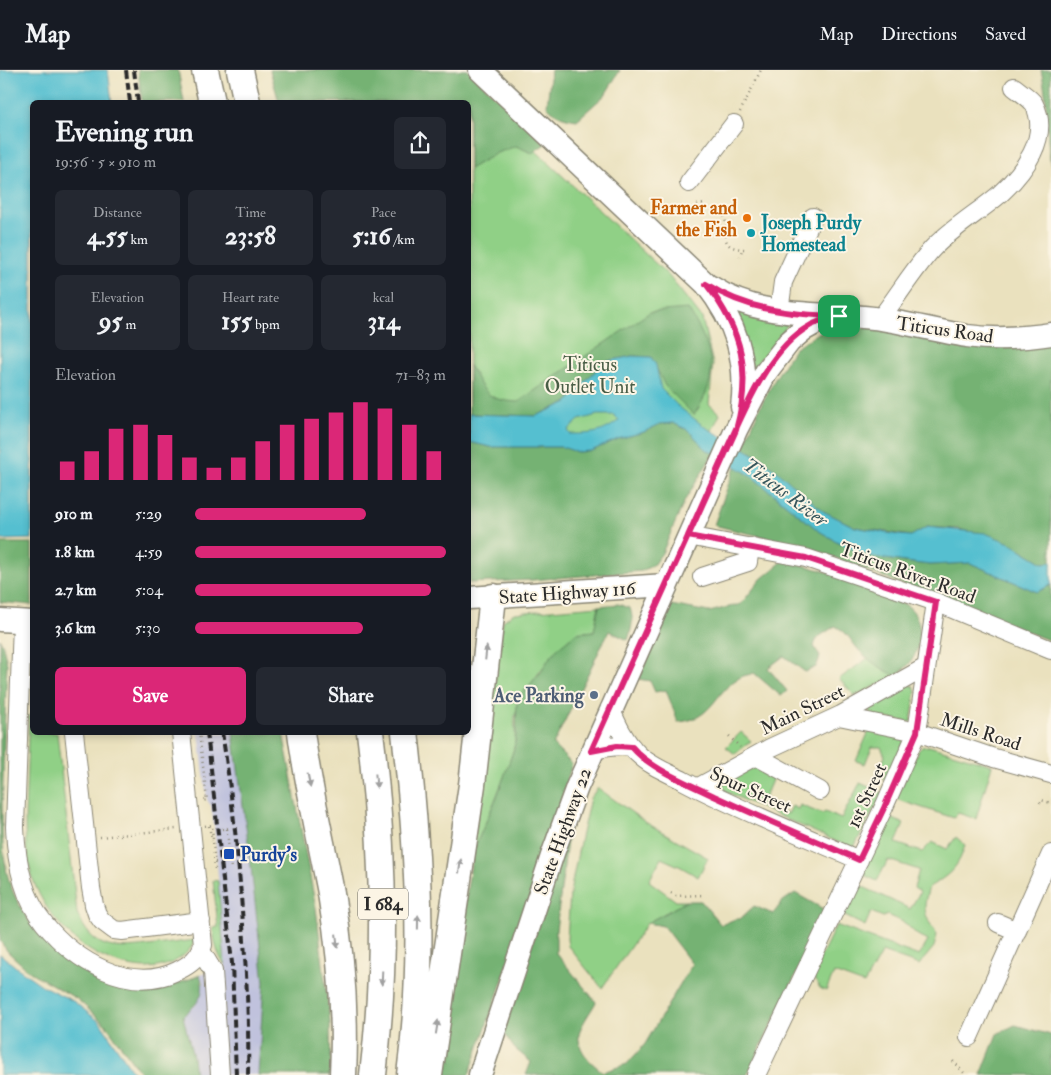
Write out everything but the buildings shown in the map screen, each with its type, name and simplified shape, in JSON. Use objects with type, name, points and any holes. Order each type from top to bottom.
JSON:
[{"type":"highway","points":[[205,70],[212,100]]},
{"type":"highway","points":[[240,70],[248,100]]},
{"type":"highway","points":[[429,1075],[472,785],[481,597]]},
{"type":"highway","points":[[302,735],[331,894],[337,937],[343,1008],[344,1075]]},
{"type":"highway","name":"I 684","points":[[370,735],[380,841],[383,912],[382,980],[374,1075]]},
{"type":"highway","name":"I 684","points":[[405,735],[415,843],[418,912],[417,984],[410,1075]]},
{"type":"main road","points":[[480,70],[706,284],[719,300],[730,318],[741,352],[744,371],[742,408],[736,430]]},
{"type":"main road","name":"Titicus Road","points":[[706,284],[721,294],[741,302],[779,312],[880,319],[969,336],[1019,337],[1051,334]]},
{"type":"main road","name":"Titicus Road","points":[[736,430],[766,372],[789,342],[819,320],[839,316]]},
{"type":"main road","name":"State Highway 22","points":[[480,1075],[556,846],[591,751],[736,430]]},
{"type":"main road","name":"State Highway 116","points":[[481,597],[666,585]]},
{"type":"main road","points":[[0,620],[28,622]]},
{"type":"street","points":[[880,319],[932,249],[959,224],[1000,194],[1027,164],[1038,140],[1038,117],[1033,103],[1014,86]]},
{"type":"street","points":[[689,183],[734,124]]},
{"type":"street","points":[[779,312],[783,282],[812,218]]},
{"type":"street","name":"Titicus River Road","points":[[688,536],[806,558],[936,602],[1051,650]]},
{"type":"street","points":[[702,578],[748,562],[750,547]]},
{"type":"street","name":"1st Street","points":[[756,1075],[884,808],[917,732],[936,602]]},
{"type":"street","points":[[28,622],[15,835],[18,862],[26,891],[33,907],[56,936],[80,957],[102,969],[119,975],[144,979],[164,976],[189,965],[201,951],[203,938],[181,735]]},
{"type":"street","name":"Main Street","points":[[696,788],[756,756],[839,716],[926,667]]},
{"type":"street","name":"Spur Street","points":[[610,708],[617,724],[632,747],[638,755],[652,764],[696,788],[859,860]]},
{"type":"street","name":"Mills Road","points":[[839,716],[917,732],[994,758],[1051,774]]},
{"type":"street","points":[[74,735],[94,906],[102,921],[108,926],[122,931],[201,921]]},
{"type":"street","points":[[591,751],[617,746],[632,747]]},
{"type":"street","points":[[756,756],[820,791]]},
{"type":"street","points":[[969,1037],[1051,854]]},
{"type":"street","points":[[998,923],[1017,931]]},
{"type":"street","points":[[201,951],[213,971],[220,1075]]},
{"type":"path","points":[[734,124],[761,70]]},
{"type":"path","points":[[697,206],[704,204]]},
{"type":"path","points":[[724,216],[726,220],[725,237],[728,243],[731,246],[747,249]]},
{"type":"path","points":[[740,257],[742,249]]},
{"type":"path","points":[[1040,803],[1041,800],[1051,803]]},
{"type":"path","points":[[210,826],[215,862],[216,870],[210,826]]},
{"type":"path","points":[[86,838],[191,827]]},
{"type":"path","points":[[222,829],[229,829],[229,861],[231,868]]},
{"type":"path","points":[[215,862],[234,861]]},
{"type":"path","points":[[671,893],[676,896],[704,895]]},
{"type":"path","points":[[953,1061],[966,1075]]},
{"type":"shaded area","points":[[199,735],[233,735],[249,849],[264,982],[258,1075],[195,1075],[193,1057],[183,1016],[196,1005],[203,982],[200,975],[225,966],[214,826],[211,806],[207,800]]},
{"type":"green space","points":[[138,70],[178,70],[184,100],[142,100]]},
{"type":"green space","points":[[270,70],[468,70],[545,144],[532,153],[516,146],[497,153],[471,168],[471,100],[278,100]]},
{"type":"green space","points":[[551,70],[620,70],[605,95],[577,120],[560,116],[547,106]]},
{"type":"green space","points":[[1041,70],[1051,70],[1051,165],[1045,94]]},
{"type":"green space","name":"Titicus Outlet Unit","points":[[470,89],[668,275],[702,318],[713,364],[709,404],[720,414],[650,561],[471,576],[471,100],[326,100]]},
{"type":"green space","points":[[688,309],[703,336],[711,361],[711,374],[703,400],[694,415],[665,386],[651,357],[632,356],[604,362],[568,402],[536,416],[471,414],[471,368],[483,388],[492,396],[498,399],[518,402],[650,312]]},
{"type":"green space","points":[[738,310],[789,322],[782,333],[778,356],[763,355],[753,370],[736,312]]},
{"type":"green space","points":[[854,326],[1051,342],[1051,562],[1043,563],[1010,543],[959,529],[927,527],[911,536],[855,527],[823,511],[763,459],[743,448],[759,409],[794,349],[828,327]]},
{"type":"green space","points":[[673,423],[688,430],[706,449],[714,453],[685,500],[662,553],[653,565],[642,571],[471,583],[471,442],[490,447],[562,447],[577,452],[591,451],[618,439],[644,432],[660,424]]},
{"type":"green space","points":[[735,466],[750,475],[819,531],[845,546],[873,557],[930,565],[970,563],[1037,592],[1051,585],[1051,641],[813,549],[714,525]]},
{"type":"green space","points":[[0,543],[30,543],[30,605],[0,602]]},
{"type":"green space","points":[[783,561],[847,579],[909,607],[917,620],[920,635],[914,657],[896,676],[865,656],[845,633],[835,626],[817,638],[814,646],[820,657],[816,667],[805,672],[784,656],[768,668],[787,691],[781,696],[754,673],[741,677],[731,684],[699,716],[678,722],[666,690],[655,692],[650,681],[638,679],[671,605],[709,612],[741,604],[761,579]]},
{"type":"green space","points":[[618,604],[630,608],[632,616],[631,631],[628,640],[609,631],[553,745],[572,764],[534,891],[469,1075],[439,1075],[473,851],[496,799],[514,749],[517,699],[541,672],[560,646],[576,633],[594,631],[599,606]]},
{"type":"green space","points":[[599,606],[594,631],[577,633],[559,648],[531,684],[517,707],[513,751],[473,851],[503,621],[514,613]]},
{"type":"green space","points":[[0,639],[7,664],[2,833],[7,872],[16,898],[31,924],[51,947],[75,966],[102,980],[125,987],[149,990],[169,986],[200,975],[202,988],[199,999],[183,1016],[193,1057],[195,1075],[142,1075],[106,1025],[77,999],[30,972],[8,952],[0,941]]},
{"type":"green space","points":[[868,658],[896,676],[855,696],[839,679]]},
{"type":"green space","points":[[909,684],[916,690],[911,722],[877,717],[870,713],[869,708]]},
{"type":"green space","points":[[29,716],[30,735],[57,735],[77,913],[83,925],[97,941],[114,947],[124,948],[195,940],[181,958],[160,966],[145,968],[125,965],[95,954],[70,935],[55,919],[44,902],[30,869],[25,833]]},
{"type":"green space","points":[[872,730],[905,739],[888,781],[877,776],[885,756],[881,747],[872,747],[865,764],[856,761],[869,731]]},
{"type":"green space","points":[[741,732],[751,741],[735,754],[726,747]]},
{"type":"green space","points":[[233,735],[283,735],[316,908],[330,1021],[331,1075],[258,1075],[264,982],[249,849]]},
{"type":"green space","points":[[929,746],[992,765],[976,819],[958,813],[954,818],[898,800],[897,796],[918,751],[922,747]]},
{"type":"green space","points":[[755,765],[775,773],[762,804],[788,814],[792,806],[798,809],[800,805],[841,819],[860,783],[883,793],[853,849],[726,792],[722,785],[724,780]]},
{"type":"green space","points":[[598,788],[645,822],[708,858],[698,877],[661,858],[649,881],[676,901],[687,901],[647,923],[602,988],[568,946],[567,939],[570,893],[580,842],[590,798]]},
{"type":"green space","points":[[887,816],[904,824],[896,843],[922,852],[932,842],[947,849],[956,837],[965,845],[960,860],[952,870],[929,887],[925,907],[929,922],[937,935],[934,947],[919,965],[882,952],[864,984],[834,973],[826,991],[820,988],[812,975],[836,925],[919,956],[928,941],[916,934],[905,923],[888,915],[883,917],[871,912],[865,926],[843,915],[857,884],[910,909],[920,892],[914,888],[919,870],[888,860],[877,881],[864,875],[861,871]]},
{"type":"green space","points":[[569,825],[556,930],[556,953],[596,1002],[582,1027],[579,1040],[586,1056],[603,1072],[627,1064],[645,1044],[692,964],[663,926],[647,923],[687,901],[701,901],[721,925],[735,919],[740,919],[754,906],[773,914],[783,901],[795,893],[827,911],[747,1075],[526,1075],[531,1062],[514,1048],[504,1033]]},
{"type":"green space","points":[[213,880],[218,881],[225,965],[218,952],[214,938],[213,928],[218,927]]},
{"type":"green space","points":[[1015,1025],[1051,1035],[1051,1075],[981,1075],[997,1034]]},
{"type":"water","points":[[0,70],[108,70],[112,100],[30,100],[30,539],[0,540]]},
{"type":"water","name":"Titicus River","points":[[632,356],[651,357],[656,365],[661,389],[679,407],[705,427],[763,459],[823,511],[855,527],[899,535],[911,536],[927,527],[985,533],[1010,543],[1043,563],[1051,562],[1051,585],[1037,592],[970,563],[930,565],[905,562],[873,557],[845,546],[819,531],[750,475],[706,449],[688,430],[673,423],[660,424],[644,432],[618,439],[591,451],[577,452],[562,447],[490,447],[471,442],[471,414],[536,416],[568,402],[604,362]],"holes":[[[597,415],[614,415],[619,420],[602,431],[570,434],[568,430],[579,420]]]},
{"type":"water","points":[[0,954],[43,986],[73,1001],[100,1022],[135,1075],[0,1075]]},
{"type":"railway","points":[[126,70],[130,100]]},
{"type":"railway","points":[[134,70],[138,100]]},
{"type":"railway","points":[[207,735],[232,963],[236,1075]]},
{"type":"railway","points":[[222,735],[233,810],[240,889],[247,992],[248,1075]]},
{"type":"place","name":"Farmer and the Fish","points":[[747,218]]},
{"type":"place","name":"Joseph Purdy Homestead","points":[[751,233]]},
{"type":"place","name":"Ace Parking","points":[[594,695]]},
{"type":"place","name":"Purdy's","points":[[229,854]]},
{"type":"route","points":[[839,316],[787,313],[764,309],[721,294],[706,284],[730,318],[741,352],[744,371],[742,408],[736,430],[591,751],[605,747],[632,747],[638,755],[652,764],[696,788],[859,860],[917,732],[936,602],[806,558],[782,553],[688,536],[736,430],[766,372],[789,342],[803,330],[819,320],[839,316]]}]
